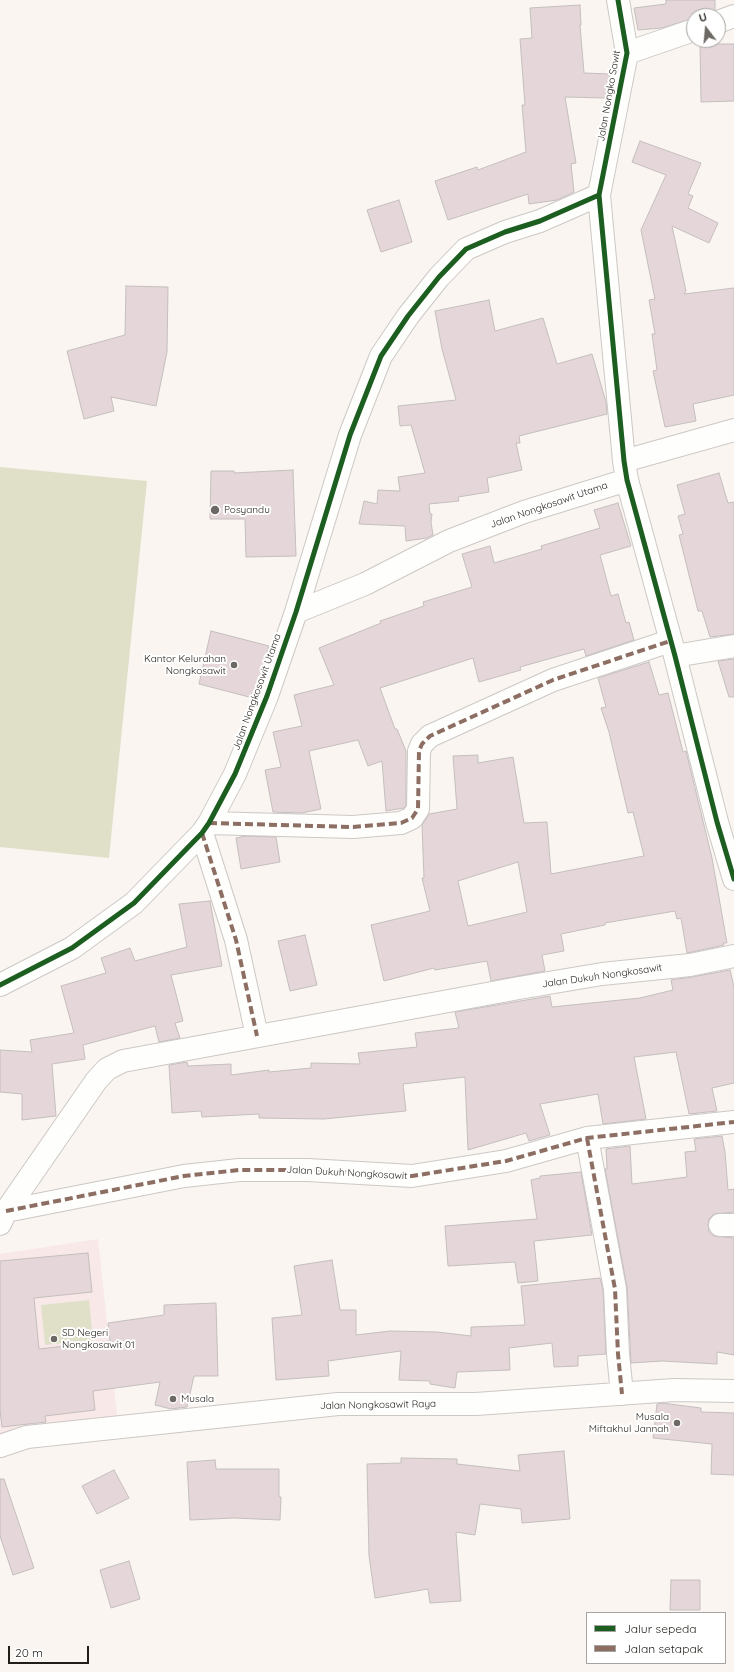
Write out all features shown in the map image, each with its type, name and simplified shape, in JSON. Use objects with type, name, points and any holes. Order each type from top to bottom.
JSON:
[{"type":"street","name":"Jalan Nongko Sawit","points":[[618,0],[628,53],[600,195],[625,470],[717,822],[734,879]]},
{"type":"street","points":[[628,53],[686,33]]},
{"type":"street","name":"Jalan Nongkosawit Utama","points":[[0,985],[72,948],[134,903],[205,828],[235,774],[267,696],[296,612],[350,435],[381,356],[408,316],[439,277],[466,249],[505,232],[540,221],[600,195]]},
{"type":"street","name":"Jalan Nongkosawit Utama","points":[[296,612],[365,584],[449,541],[625,470],[734,430]]},
{"type":"street","points":[[258,1036],[236,940],[205,828],[353,827],[401,823],[412,818],[418,809],[419,750],[422,744],[430,736],[553,680],[672,648],[734,646]]},
{"type":"street","name":"Jalan Dukuh Nongkosawit","points":[[3,1218],[96,1081],[107,1069],[123,1061],[602,974],[690,964],[734,956]]},
{"type":"street","name":"Jalan Dukuh Nongkosawit","points":[[3,1218],[184,1176],[239,1170],[308,1170],[412,1176],[506,1161],[587,1138],[734,1122]]},
{"type":"street","points":[[587,1138],[615,1289],[618,1354],[622,1394]]},
{"type":"street","name":"Jalan Nongkosawit Raya","points":[[0,1446],[27,1437],[338,1404],[476,1404],[674,1390],[734,1392]]},
{"type":"shaded area","name":"SD Negeri Nongkosawit 01","points":[[98,1239],[118,1424],[0,1437],[0,1254]]},
{"type":"green space","points":[[0,467],[147,481],[109,858],[0,847]]},
{"type":"green space","points":[[89,1300],[93,1340],[45,1345],[41,1305]]},
{"type":"building","points":[[666,0],[715,0],[715,8],[686,8],[686,20],[662,28],[638,30],[634,8],[666,4]]},
{"type":"building","points":[[580,5],[584,73],[610,74],[605,98],[565,97],[576,163],[571,164],[574,192],[557,200],[529,204],[528,194],[448,220],[435,181],[477,167],[478,170],[526,152],[522,105],[525,105],[520,39],[532,38],[530,8]]},
{"type":"building","points":[[726,44],[734,44],[734,101],[701,102],[700,48],[726,48]]},
{"type":"building","points":[[640,141],[701,163],[688,194],[693,196],[688,208],[718,223],[709,243],[672,226],[686,291],[684,294],[734,288],[734,395],[693,404],[696,421],[665,427],[653,371],[657,370],[652,334],[655,334],[649,300],[655,299],[641,230],[666,175],[632,162]]},
{"type":"building","points":[[399,200],[412,242],[381,252],[367,210]]},
{"type":"building","points":[[126,286],[168,287],[167,352],[156,406],[111,397],[114,411],[84,419],[67,351],[125,335]]},
{"type":"building","points":[[489,300],[495,331],[543,318],[557,364],[592,354],[606,402],[607,414],[519,436],[520,443],[516,443],[522,470],[487,478],[489,492],[458,497],[459,501],[429,504],[430,514],[432,514],[431,522],[433,535],[427,538],[406,541],[405,526],[359,524],[364,501],[377,504],[378,490],[400,491],[398,477],[425,473],[411,425],[400,426],[398,406],[456,400],[442,349],[435,311]]},
{"type":"building","points":[[293,470],[296,556],[246,557],[245,519],[210,519],[211,471],[234,471],[234,473]]},
{"type":"building","points":[[719,473],[728,503],[734,502],[734,634],[710,637],[702,611],[698,611],[679,535],[683,534],[678,516],[685,514],[677,485]]},
{"type":"building","points":[[618,503],[631,546],[600,555],[611,596],[618,594],[626,623],[629,622],[634,640],[586,656],[584,649],[520,667],[521,670],[479,682],[473,658],[380,688],[395,729],[397,729],[406,751],[406,805],[404,808],[386,811],[382,761],[368,766],[358,740],[309,751],[321,809],[302,813],[273,812],[265,770],[281,767],[273,732],[302,726],[294,695],[334,685],[319,648],[381,623],[380,621],[424,606],[423,602],[472,587],[462,554],[490,546],[494,563],[542,549],[541,546],[600,528],[594,510]]},
{"type":"building","name":"Kantor Kelurahan Nongkosawit","points":[[211,631],[269,646],[253,698],[199,684]]},
{"type":"building","points":[[734,659],[734,697],[729,697],[718,661]]},
{"type":"building","points":[[649,662],[659,695],[668,693],[683,752],[686,751],[712,858],[727,943],[723,943],[724,945],[687,953],[681,918],[677,919],[675,911],[605,923],[605,925],[561,934],[564,951],[542,955],[545,971],[491,981],[487,961],[435,970],[434,968],[384,981],[371,925],[430,911],[422,878],[424,878],[422,825],[429,814],[457,809],[453,756],[478,755],[478,763],[513,757],[524,823],[547,822],[551,874],[644,856],[633,812],[628,813],[609,732],[601,708],[606,707],[598,678]],"holes":[[[518,862],[527,912],[468,926],[458,881]]]},
{"type":"building","points":[[245,836],[276,837],[280,862],[241,869],[236,838]]},
{"type":"building","points":[[210,901],[222,966],[171,975],[183,1021],[175,1023],[180,1038],[159,1042],[155,1026],[83,1045],[85,1059],[52,1064],[56,1116],[22,1120],[22,1094],[0,1092],[0,1050],[32,1052],[30,1040],[74,1033],[61,986],[106,973],[101,958],[130,948],[135,961],[187,947],[179,904]]},
{"type":"building","points":[[305,935],[317,985],[290,991],[278,941]]},
{"type":"building","points":[[730,970],[734,987],[734,1083],[712,1088],[717,1111],[689,1114],[676,1052],[634,1057],[646,1119],[603,1124],[598,1094],[540,1104],[550,1135],[529,1141],[526,1133],[468,1150],[465,1077],[403,1084],[406,1111],[324,1119],[259,1118],[259,1114],[202,1117],[201,1111],[172,1113],[169,1065],[187,1062],[188,1066],[231,1064],[231,1075],[269,1070],[269,1072],[311,1068],[311,1063],[360,1064],[358,1053],[417,1047],[415,1033],[459,1028],[455,1012],[550,996],[552,1007],[640,998],[673,990],[671,980]]},
{"type":"building","points":[[722,1136],[725,1152],[728,1190],[734,1189],[734,1212],[714,1214],[709,1219],[708,1225],[709,1232],[714,1236],[734,1238],[734,1355],[717,1352],[717,1364],[662,1361],[631,1363],[627,1287],[605,1169],[607,1169],[606,1149],[630,1146],[632,1184],[687,1177],[685,1152],[696,1151],[694,1139]]},
{"type":"building","points":[[581,1172],[592,1235],[534,1241],[538,1281],[518,1283],[515,1262],[448,1266],[445,1226],[537,1219],[531,1180],[540,1178],[540,1176]]},
{"type":"building","name":"SD Negeri Nongkosawit 01","points":[[88,1253],[92,1292],[34,1298],[39,1349],[110,1341],[108,1323],[164,1315],[164,1305],[216,1303],[218,1376],[194,1376],[187,1407],[171,1409],[155,1405],[160,1382],[93,1391],[95,1410],[45,1416],[46,1422],[2,1427],[0,1410],[0,1261]]},
{"type":"building","points":[[332,1260],[340,1310],[356,1310],[356,1335],[390,1331],[437,1332],[471,1336],[471,1327],[525,1325],[521,1286],[600,1278],[603,1290],[606,1354],[578,1356],[578,1366],[554,1367],[552,1343],[509,1348],[510,1370],[457,1372],[455,1388],[430,1384],[430,1381],[399,1380],[401,1351],[328,1361],[329,1376],[276,1380],[272,1318],[302,1315],[294,1266]]},
{"type":"building","points":[[662,1403],[701,1408],[701,1412],[734,1413],[734,1475],[711,1474],[712,1444],[653,1438],[657,1404]]},
{"type":"building","points":[[564,1451],[570,1519],[522,1523],[521,1509],[480,1504],[475,1535],[456,1532],[461,1601],[430,1603],[428,1589],[375,1598],[369,1556],[367,1464],[401,1463],[401,1458],[457,1459],[457,1464],[520,1471],[518,1455]]},
{"type":"building","points":[[215,1460],[216,1469],[279,1469],[279,1497],[281,1497],[280,1520],[234,1518],[190,1520],[187,1462]]},
{"type":"building","points":[[114,1470],[129,1498],[97,1514],[82,1486]]},
{"type":"building","points":[[0,1479],[4,1479],[34,1568],[13,1575],[0,1536]]},
{"type":"building","points":[[129,1561],[140,1599],[111,1608],[100,1570]]},
{"type":"building","points":[[671,1580],[700,1580],[700,1610],[670,1610]]},
{"type":"marked path","points":[[209,823],[353,827],[401,823],[412,818],[418,809],[419,751],[422,744],[430,736],[553,680],[670,641]]},
{"type":"marked path","points":[[202,833],[236,940],[257,1036]]},
{"type":"marked path","points":[[6,1211],[184,1176],[239,1170],[308,1170],[412,1176],[506,1161],[587,1138],[734,1122]]},
{"type":"marked path","points":[[587,1138],[615,1289],[618,1354],[622,1394]]},
{"type":"cycle path","points":[[618,0],[627,53],[599,195],[624,461],[627,480],[675,656],[717,822],[734,879]]},
{"type":"cycle path","points":[[0,985],[72,948],[134,903],[202,833],[209,823],[235,774],[267,696],[296,612],[350,435],[381,356],[408,316],[439,277],[466,249],[505,232],[540,221],[599,195]]},
{"type":"place","name":"Posyandu","points":[[215,510]]},
{"type":"place","name":"Kantor Kelurahan Nongkosawit","points":[[234,665]]},
{"type":"place","name":"SD Negeri Nongkosawit 01","points":[[54,1339]]},
{"type":"place","name":"Musala","points":[[173,1399]]},
{"type":"place","name":"Musala Miftakhul Jannah","points":[[677,1423]]}]
